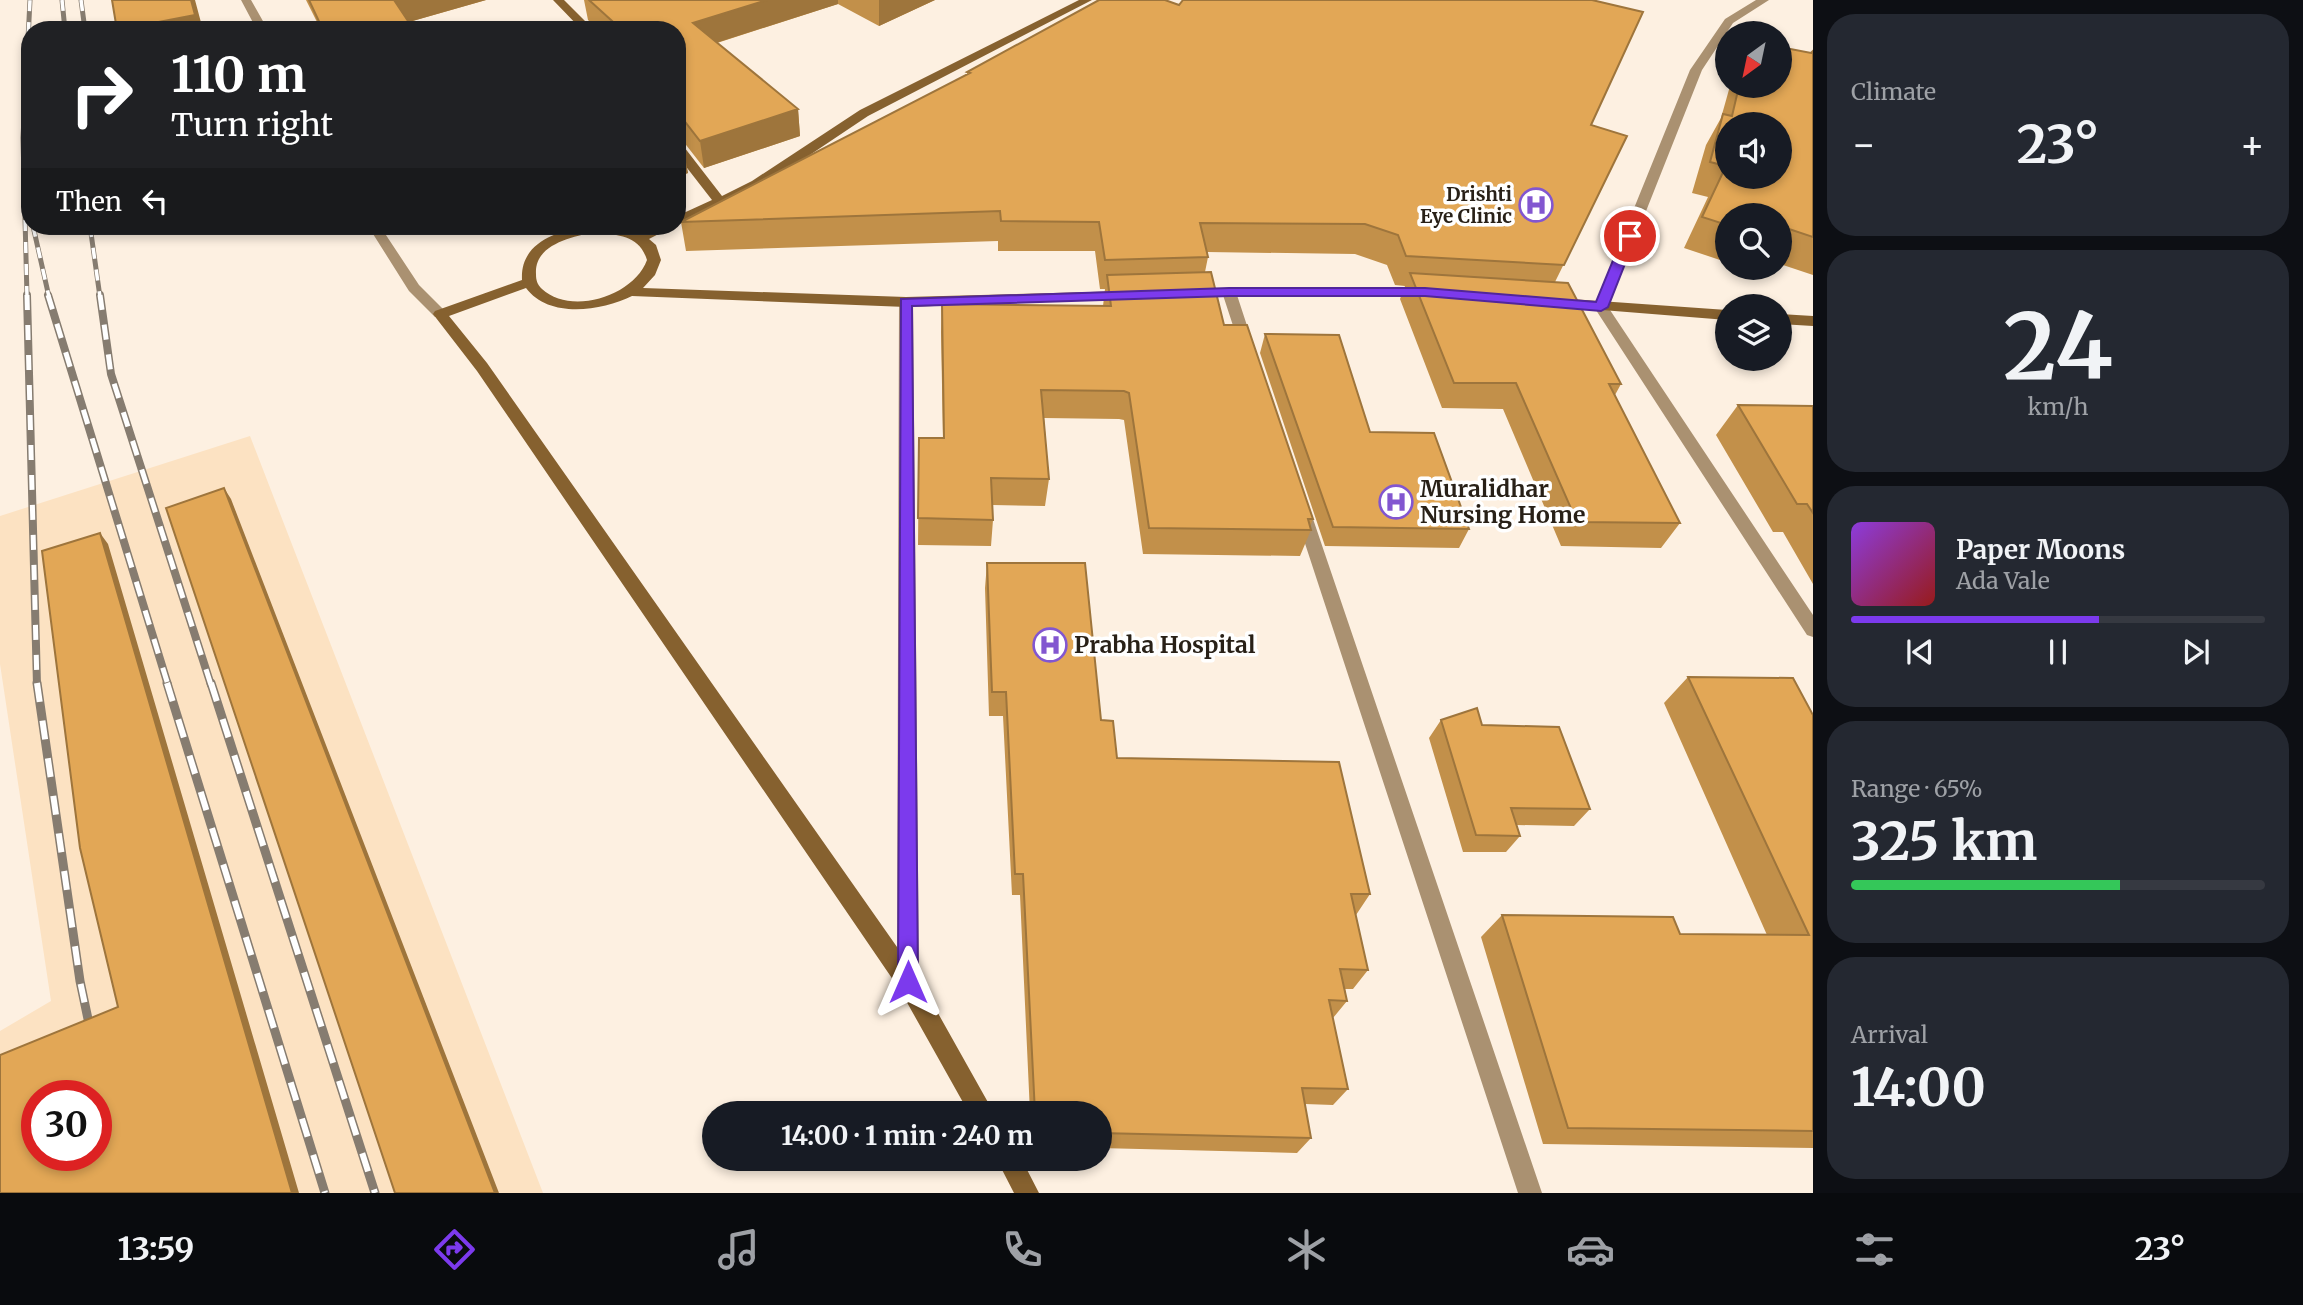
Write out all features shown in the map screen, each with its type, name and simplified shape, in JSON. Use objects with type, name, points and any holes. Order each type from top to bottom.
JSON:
[{"type":"street","points":[[246,0],[257,21]]},
{"type":"street","points":[[558,0],[580,21]]},
{"type":"street","points":[[686,217],[757,184],[864,113],[1087,0]]},
{"type":"street","points":[[1601,307],[1696,70],[1729,21],[1764,0]]},
{"type":"street","points":[[686,158],[719,201]]},
{"type":"street","points":[[380,235],[414,288],[440,314],[482,367],[908,982],[975,1101]]},
{"type":"street","points":[[567,235],[543,246],[532,257],[528,270],[529,282],[545,297],[571,305],[593,305],[615,300],[634,292],[647,280],[654,268],[654,254],[641,238],[633,235]]},
{"type":"street","points":[[641,238],[648,235]]},
{"type":"street","points":[[440,314],[529,282]]},
{"type":"street","points":[[634,292],[906,302],[1148,294]]},
{"type":"street","points":[[1229,292],[1255,371]]},
{"type":"street","points":[[1175,293],[1439,293]]},
{"type":"street","points":[[906,302],[908,982]]},
{"type":"street","points":[[1547,302],[1715,314]]},
{"type":"street","points":[[1601,307],[1813,630]]},
{"type":"street","points":[[1792,320],[1813,321]]},
{"type":"street","points":[[1295,491],[1530,1193]]},
{"type":"street","points":[[1014,1171],[1027,1193]]},
{"type":"shaded area","points":[[250,436],[543,1193],[0,1193],[0,1031],[51,1001],[0,664],[0,516]]},
{"type":"building","points":[[112,0],[191,0],[195,15],[164,21],[116,21]]},
{"type":"building","points":[[309,0],[394,0],[408,21],[319,21]]},
{"type":"building","points":[[589,0],[767,0],[693,23],[798,109],[700,141],[686,123],[686,21],[612,21]]},
{"type":"building","points":[[1099,0],[1165,0],[1179,5],[1183,0],[1592,0],[1643,12],[1591,125],[1627,136],[1564,265],[1406,256],[1398,235],[1365,224],[1200,223],[1208,257],[1105,260],[1099,222],[1001,221],[1000,211],[686,222],[686,219],[970,73],[967,72]]},
{"type":"building","points":[[1792,49],[1811,53],[1813,51],[1813,237],[1792,230],[1792,203],[1715,203],[1715,221],[1702,217],[1715,189],[1792,189],[1792,112],[1733,112],[1736,98],[1792,98]]},
{"type":"building","points":[[1715,144],[1715,163],[1710,162]]},
{"type":"building","points":[[1211,272],[1224,325],[1247,325],[1313,519],[1308,519],[1311,530],[1149,528],[1129,393],[1124,391],[1041,390],[1049,479],[991,478],[993,520],[918,518],[919,438],[944,438],[942,304],[1111,306],[1107,275]]},
{"type":"building","points":[[1410,273],[1568,283],[1621,384],[1609,384],[1680,523],[1577,522],[1516,383],[1454,383]]},
{"type":"building","points":[[1265,334],[1339,335],[1370,432],[1434,433],[1469,529],[1333,527]]},
{"type":"building","points":[[1738,405],[1813,406],[1813,513],[1807,504],[1797,504]]},
{"type":"building","points":[[224,488],[495,1193],[395,1193],[166,508]]},
{"type":"building","points":[[100,533],[292,1193],[0,1193],[0,1055],[118,1007],[80,848],[42,551]]},
{"type":"building","points":[[987,563],[1085,563],[1101,720],[1113,721],[1117,758],[1339,762],[1370,894],[1351,894],[1368,970],[1340,969],[1347,1001],[1329,1000],[1348,1089],[1302,1088],[1311,1138],[1112,1133],[1112,1101],[1034,1101],[1023,874],[1015,874],[1006,692],[992,692]]},
{"type":"building","points":[[1688,677],[1793,678],[1813,715],[1813,1131],[1568,1128],[1502,915],[1673,917],[1680,934],[1809,935]]},
{"type":"building","points":[[1477,708],[1482,725],[1559,727],[1590,809],[1511,808],[1520,836],[1476,835],[1441,720]]},
{"type":"railway","points":[[29,21],[30,0]]},
{"type":"railway","points":[[62,0],[64,21]]},
{"type":"railway","points":[[81,0],[84,21]]},
{"type":"railway","points":[[25,235],[27,297]]},
{"type":"railway","points":[[35,235],[49,297]]},
{"type":"railway","points":[[91,235],[100,297]]},
{"type":"railway","points":[[27,295],[37,685]]},
{"type":"railway","points":[[48,295],[168,685]]},
{"type":"railway","points":[[100,295],[111,374],[211,685]]},
{"type":"railway","points":[[37,683],[80,981],[92,1038]]},
{"type":"railway","points":[[167,683],[325,1193]]},
{"type":"railway","points":[[211,683],[375,1193]]},
{"type":"place","name":"Drishti Eye Clinic","points":[[1536,205]]},
{"type":"place","name":"Muralidhar Nursing Home","points":[[1396,502]]},
{"type":"place","name":"Prabha Hospital","points":[[1050,645]]},
{"type":"route","points":[[908,982],[906,302],[1229,292],[1425,292],[1601,307],[1630,236]]}]
